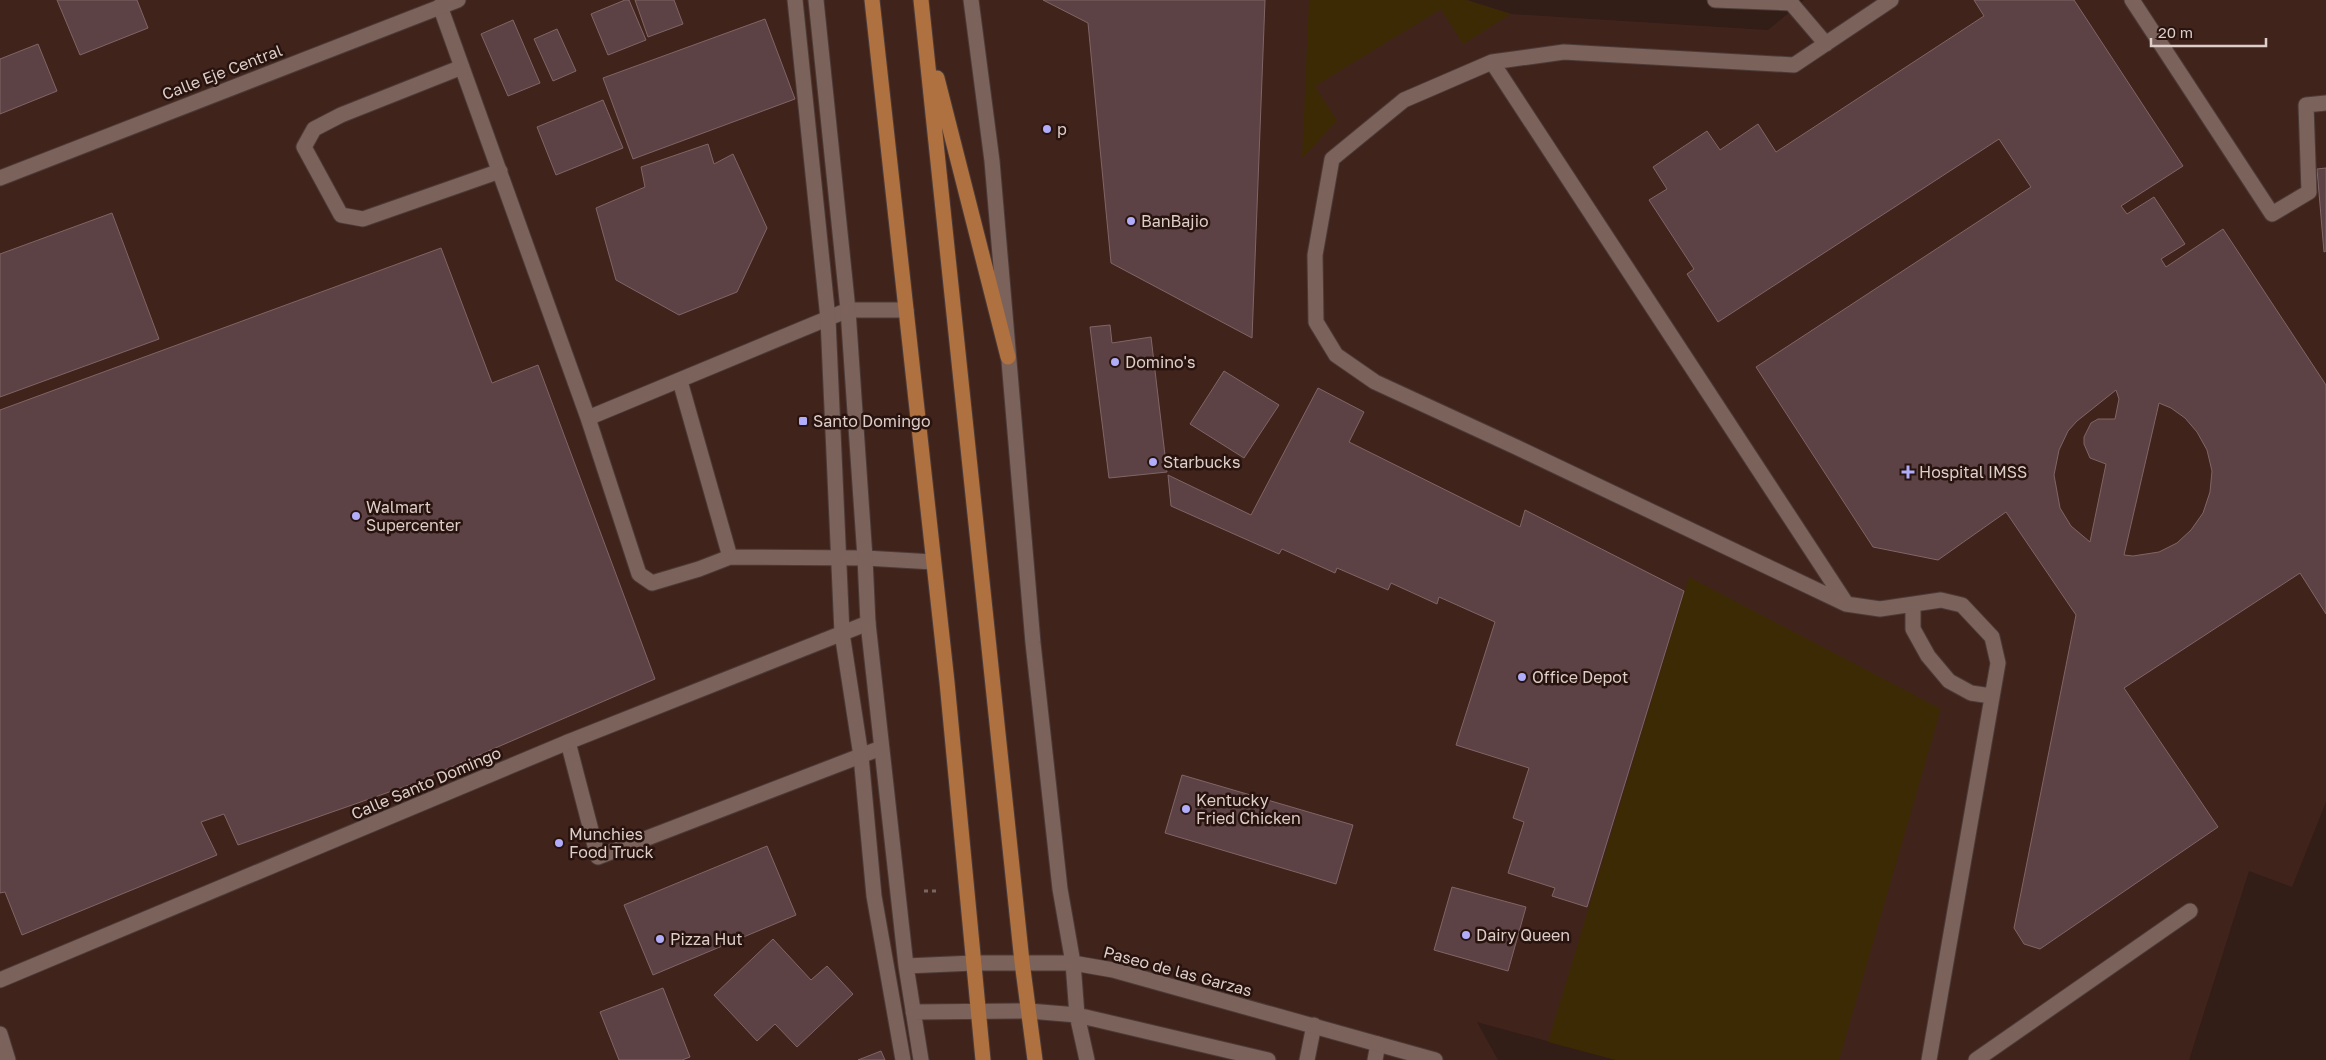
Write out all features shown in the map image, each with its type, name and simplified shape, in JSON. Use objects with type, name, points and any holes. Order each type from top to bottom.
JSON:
[{"type":"main road","name":"Calle Eje Central","points":[[0,178],[458,0]]},
{"type":"main road","points":[[795,0],[828,319],[842,633],[861,756],[874,896],[903,1060]]},
{"type":"main road","points":[[816,0],[848,310],[866,558],[868,623],[906,966],[921,1060]]},
{"type":"main road","points":[[872,0],[933,562],[983,1060]]},
{"type":"main road","points":[[921,0],[1022,962],[1036,1060]]},
{"type":"main road","points":[[971,0],[992,161],[1029,606],[1060,889],[1073,963],[1077,1015],[1087,1060]]},
{"type":"main road","points":[[1715,0],[1791,2],[1826,44]]},
{"type":"main road","points":[[1891,0],[1794,65],[1564,52],[1492,62],[1404,100],[1332,159],[1315,255],[1316,322],[1336,355],[1375,382],[1516,446],[1846,604],[1880,609],[1941,600],[1962,605],[1978,619],[1992,637],[1998,663],[1929,1060]]},
{"type":"main road","points":[[2132,0],[2272,214],[2309,192],[2306,105],[2326,103]]},
{"type":"main road","points":[[440,6],[588,418],[639,574],[646,581],[652,583],[690,572],[730,557],[866,558],[933,562]]},
{"type":"main road","points":[[924,25],[1008,357]]},
{"type":"main road","points":[[1492,62],[1846,604]]},
{"type":"main road","points":[[462,67],[335,118],[314,129],[304,147],[341,216],[363,219],[500,171]]},
{"type":"main road","points":[[588,418],[848,310],[906,310]]},
{"type":"main road","points":[[680,381],[730,557]]},
{"type":"main road","points":[[1913,605],[1913,628],[1928,656],[1950,681],[1971,693],[1991,696]]},
{"type":"main road","name":"Calle Santo Domingo","points":[[0,980],[568,742],[868,623]]},
{"type":"main road","points":[[568,742],[598,857],[881,748]]},
{"type":"main road","points":[[1976,1060],[2190,911]]},
{"type":"main road","name":"Paseo de las Garzas","points":[[906,966],[1022,962],[1073,963],[1113,970],[1434,1060]]},
{"type":"main road","points":[[912,1012],[1029,1011],[1077,1015],[1268,1060]]},
{"type":"main road","points":[[1307,1060],[1314,1025]]},
{"type":"main road","points":[[0,1034],[8,1060]]},
{"type":"main road","points":[[1374,1060],[1378,1044]]},
{"type":"shaded area","points":[[0,0],[1467,0],[1511,14],[1768,30],[1804,0],[2326,0],[2326,802],[2292,887],[2249,871],[2189,1060],[1616,1060],[1477,1022],[1498,1060],[0,1060]]},
{"type":"shaded area","points":[[1309,0],[1467,0],[1511,14],[1463,44],[1441,9],[1315,86],[1337,121],[1302,158]]},
{"type":"shaded area","points":[[1689,577],[1941,709],[1839,1060],[1616,1060],[1548,1042]]},
{"type":"building","points":[[57,0],[137,0],[148,28],[80,55]]},
{"type":"building","points":[[629,0],[646,40],[608,55],[591,14]]},
{"type":"building","points":[[635,0],[674,0],[683,24],[648,37]]},
{"type":"building","points":[[1043,0],[1265,0],[1252,338],[1111,263],[1088,23]]},
{"type":"building","points":[[1974,0],[2074,0],[2183,166],[2121,206],[2127,214],[2154,197],[2185,244],[2161,259],[2166,267],[2223,229],[2326,385],[2326,614],[2300,573],[2124,688],[2218,827],[2040,949],[2024,944],[2014,928],[2076,615],[2006,512],[1938,560],[1873,547],[1756,367],[2031,187],[1999,139],[1718,322],[1687,274],[1694,269],[1649,200],[1667,189],[1653,167],[1707,131],[1720,150],[1758,124],[1776,152],[1984,16]],"holes":[[[2116,390],[2119,399],[2115,419],[2098,419],[2091,423],[2084,437],[2084,444],[2090,458],[2106,464],[2090,542],[2071,526],[2060,508],[2054,475],[2059,450],[2068,431],[2077,421]],[[2159,403],[2171,408],[2185,418],[2197,432],[2207,450],[2212,471],[2210,492],[2203,513],[2191,530],[2177,543],[2159,552],[2133,556],[2124,555]]]},
{"type":"building","points":[[765,19],[795,99],[633,159],[603,78]]},
{"type":"building","points":[[513,20],[540,83],[508,96],[481,34]]},
{"type":"building","points":[[557,29],[576,71],[553,81],[534,39]]},
{"type":"building","points":[[38,44],[57,91],[0,114],[0,59]]},
{"type":"building","points":[[603,100],[623,148],[556,175],[537,127]]},
{"type":"building","points":[[708,144],[714,164],[733,154],[767,228],[737,292],[679,315],[616,280],[596,208],[645,187],[641,167]]},
{"type":"building","points":[[2326,168],[2326,251],[2324,252],[2317,169]]},
{"type":"building","points":[[112,213],[159,339],[0,397],[0,254]]},
{"type":"building","points":[[441,248],[492,383],[538,365],[655,679],[412,784],[238,845],[224,814],[201,822],[217,855],[22,935],[5,892],[0,893],[0,410]]},
{"type":"building","points":[[1110,325],[1112,343],[1151,337],[1167,472],[1109,478],[1090,327]]},
{"type":"building","points":[[1224,371],[1279,405],[1244,458],[1190,424]]},
{"type":"building","points":[[1318,388],[1364,412],[1349,442],[1520,527],[1525,510],[1684,591],[1587,907],[1552,896],[1555,888],[1508,873],[1524,822],[1513,818],[1529,768],[1456,745],[1495,622],[1439,597],[1437,604],[1391,583],[1388,590],[1337,568],[1335,573],[1282,549],[1279,554],[1171,506],[1168,475],[1251,515]]},
{"type":"building","points":[[1182,775],[1353,825],[1336,884],[1165,833]]},
{"type":"building","points":[[767,846],[796,915],[653,975],[624,905]]},
{"type":"building","points":[[1452,887],[1526,907],[1508,971],[1434,950]]},
{"type":"building","points":[[773,939],[811,980],[827,966],[853,994],[797,1047],[775,1024],[757,1041],[714,995]]},
{"type":"building","points":[[663,988],[690,1057],[682,1060],[619,1060],[600,1012]]},
{"type":"building","points":[[881,1051],[885,1060],[858,1060]]},
{"type":"place","name":"p","points":[[1047,129]]},
{"type":"place","name":"BanBajio","points":[[1131,221]]},
{"type":"place","name":"Domino's","points":[[1115,362]]},
{"type":"place","name":"Santo Domingo","points":[[803,421]]},
{"type":"place","name":"Starbucks","points":[[1153,462]]},
{"type":"place","name":"Hospital IMSS","points":[[1908,472]]},
{"type":"place","name":"Walmart Supercenter","points":[[356,516]]},
{"type":"place","name":"Office Depot","points":[[1522,677]]},
{"type":"place","name":"Kentucky Fried Chicken","points":[[1186,809]]},
{"type":"place","name":"Munchies Food Truck","points":[[559,843]]},
{"type":"place","name":"Dairy Queen","points":[[1466,935]]},
{"type":"place","name":"Pizza Hut","points":[[660,939]]}]
